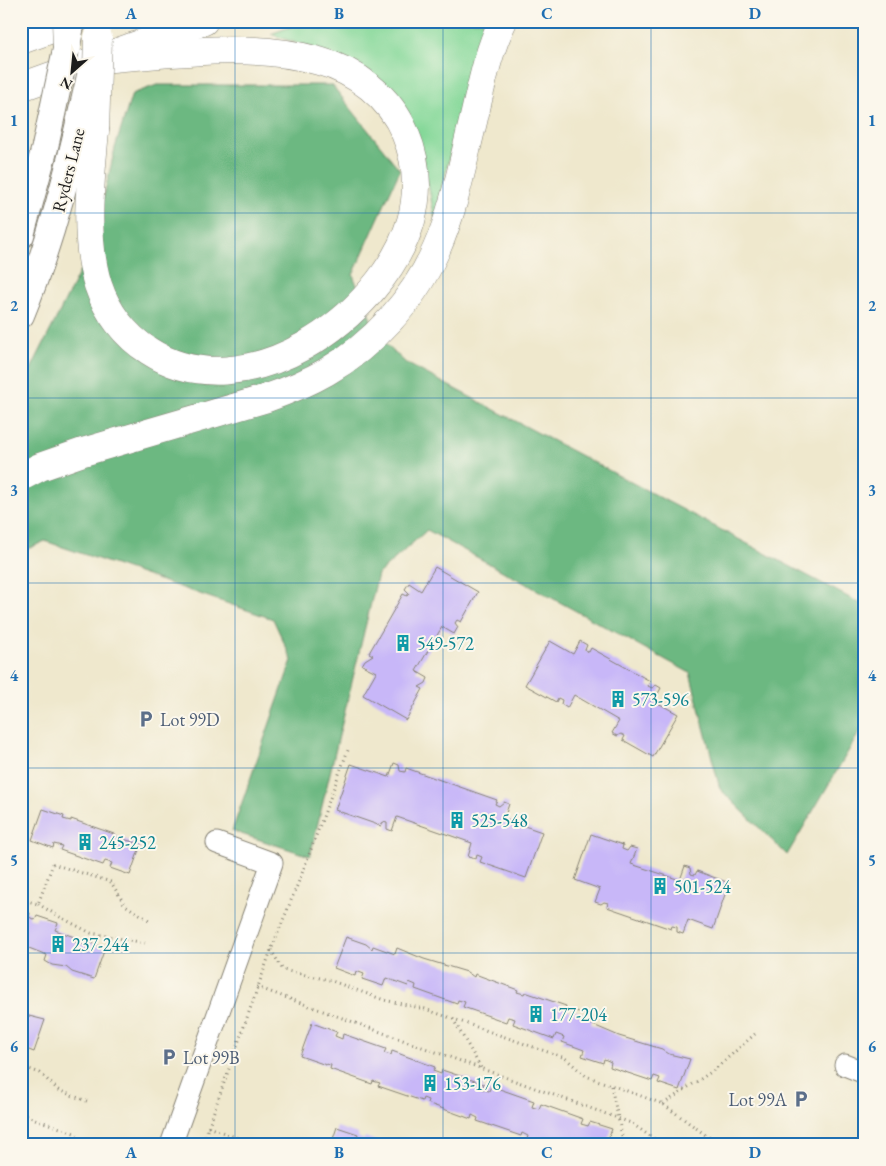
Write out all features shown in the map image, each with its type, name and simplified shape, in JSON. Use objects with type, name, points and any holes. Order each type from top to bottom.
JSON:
[{"type":"highway","points":[[21,96],[55,75],[99,40],[204,21]]},
{"type":"highway","points":[[21,477],[82,452],[289,390],[327,372],[359,350],[375,335],[416,288],[436,251],[455,193],[490,54],[503,21]]},
{"type":"highway","points":[[26,38],[70,28]]},
{"type":"highway","points":[[99,40],[216,51],[280,53],[319,61],[336,66],[366,84],[391,109],[401,123],[413,156],[416,190],[411,220],[391,265],[350,312],[320,336],[286,355],[251,368],[234,371],[216,372],[183,368],[156,356],[130,337],[114,317],[103,297],[93,266],[91,252],[91,189],[86,133],[99,40]]},
{"type":"highway","points":[[21,87],[55,75]]},
{"type":"main road","name":"Ryders Lane","points":[[21,235],[45,147],[70,28]]},
{"type":"main road","name":"Ryders Lane","points":[[21,315],[86,133]]},
{"type":"lane","points":[[171,1145],[272,863],[217,843]]},
{"type":"lane","points":[[845,1065],[865,1073]]},
{"type":"path","points":[[202,1145],[271,950],[348,750]]},
{"type":"path","points":[[38,904],[53,864],[111,882],[124,906],[152,922]]},
{"type":"path","points":[[21,899],[38,904],[60,918],[91,933],[145,943]]},
{"type":"path","points":[[271,950],[283,970],[329,980],[384,1000],[425,1009],[565,1058],[586,1076],[663,1104],[718,1144]]},
{"type":"path","points":[[257,988],[631,1123],[663,1145]]},
{"type":"path","points":[[453,1018],[481,1069]]},
{"type":"path","points":[[663,1104],[714,1070],[755,1034]]},
{"type":"path","points":[[21,1066],[40,1073],[58,1090],[89,1102]]},
{"type":"path","points":[[611,1085],[624,1145]]},
{"type":"path","points":[[21,1114],[77,1134],[84,1145]]},
{"type":"path","points":[[208,1127],[257,1145]]},
{"type":"green space","points":[[306,21],[493,21],[462,102],[435,219],[418,134],[315,50],[271,34]]},
{"type":"green space","points":[[157,85],[332,85],[400,170],[353,275],[378,337],[406,363],[865,606],[865,723],[787,855],[720,789],[690,673],[427,530],[378,574],[310,856],[232,831],[292,660],[273,619],[45,541],[21,552],[21,389],[92,247],[115,148],[132,94]]},
{"type":"building","name":"549-572","points":[[435,567],[478,592],[461,622],[457,620],[455,623],[458,627],[454,634],[442,627],[416,671],[428,678],[426,683],[419,687],[423,689],[406,720],[363,695],[376,672],[362,665],[365,660],[373,655],[369,653],[403,594],[407,596],[409,593],[405,589],[409,583],[421,591]]},
{"type":"building","name":"573-596","points":[[550,641],[573,654],[580,641],[587,645],[585,650],[589,652],[591,648],[650,681],[648,686],[652,688],[656,685],[661,688],[654,701],[678,714],[653,757],[623,740],[625,736],[621,734],[617,736],[612,733],[619,721],[574,695],[567,708],[561,704],[562,700],[558,698],[556,702],[525,685]]},
{"type":"building","name":"525-548","points":[[394,763],[399,765],[400,771],[405,772],[406,768],[497,800],[495,804],[499,806],[504,802],[509,804],[504,819],[542,832],[526,878],[480,862],[482,857],[477,855],[476,859],[468,857],[472,843],[397,817],[392,831],[387,829],[387,823],[383,822],[381,826],[335,810],[351,764],[389,777]]},
{"type":"building","name":"245-252","points":[[43,809],[64,816],[63,819],[71,821],[71,819],[114,834],[119,838],[141,844],[130,875],[110,868],[112,863],[105,861],[103,865],[60,850],[62,846],[54,844],[53,848],[32,840]]},
{"type":"building","name":"501-524","points":[[591,834],[623,845],[622,849],[627,851],[630,847],[637,849],[631,864],[680,880],[685,866],[690,868],[691,874],[695,875],[697,871],[729,883],[713,929],[688,920],[683,934],[677,932],[677,927],[672,926],[671,929],[607,907],[608,903],[604,902],[601,904],[595,902],[600,889],[575,880]]},
{"type":"building","name":"237-244","points":[[21,910],[30,913],[29,917],[35,920],[37,916],[58,923],[55,930],[77,938],[75,942],[82,944],[83,940],[105,948],[94,979],[72,972],[66,967],[52,965],[45,961],[47,955],[21,945]]},
{"type":"building","name":"177-204","points":[[346,937],[366,944],[372,949],[373,946],[395,954],[397,948],[424,959],[467,972],[474,977],[475,974],[518,990],[517,992],[524,994],[525,992],[566,1006],[565,1009],[593,1017],[591,1024],[619,1036],[662,1049],[669,1054],[690,1059],[679,1090],[658,1083],[660,1078],[654,1076],[652,1081],[610,1067],[611,1062],[604,1059],[603,1063],[582,1056],[584,1050],[562,1042],[564,1037],[556,1034],[554,1039],[513,1024],[515,1019],[508,1017],[506,1022],[463,1007],[465,1002],[458,1000],[457,1004],[415,989],[416,985],[409,982],[408,986],[386,978],[383,986],[362,979],[364,974],[356,971],[355,976],[334,968]]},
{"type":"building","points":[[21,1014],[45,1020],[34,1052],[21,1047]]},
{"type":"building","name":"153-176","points":[[312,1023],[337,1032],[335,1036],[342,1039],[343,1034],[386,1049],[384,1053],[391,1055],[392,1051],[435,1067],[433,1071],[441,1074],[442,1070],[484,1084],[482,1089],[489,1091],[491,1086],[534,1101],[532,1107],[539,1109],[541,1104],[583,1119],[581,1124],[588,1126],[590,1122],[612,1129],[606,1145],[544,1145],[527,1139],[528,1136],[522,1133],[521,1136],[477,1121],[478,1118],[472,1115],[471,1119],[427,1103],[428,1100],[423,1098],[422,1101],[378,1086],[380,1083],[373,1081],[372,1084],[330,1069],[331,1065],[300,1056]]},
{"type":"building","points":[[337,1127],[358,1134],[357,1137],[364,1140],[365,1137],[386,1145],[331,1145]]},
{"type":"place","name":"549-572","points":[[403,643]]},
{"type":"place","name":"573-596","points":[[618,699]]},
{"type":"place","name":"Lot 99D","points":[[146,719]]},
{"type":"place","name":"525-548","points":[[457,820]]},
{"type":"place","name":"245-252","points":[[85,842]]},
{"type":"place","name":"501-524","points":[[660,886]]},
{"type":"place","name":"237-244","points":[[58,944]]},
{"type":"place","name":"177-204","points":[[536,1014]]},
{"type":"place","name":"Lot 99B","points":[[169,1057]]},
{"type":"place","name":"153-176","points":[[430,1083]]},
{"type":"place","name":"Lot 99A","points":[[801,1099]]}]
